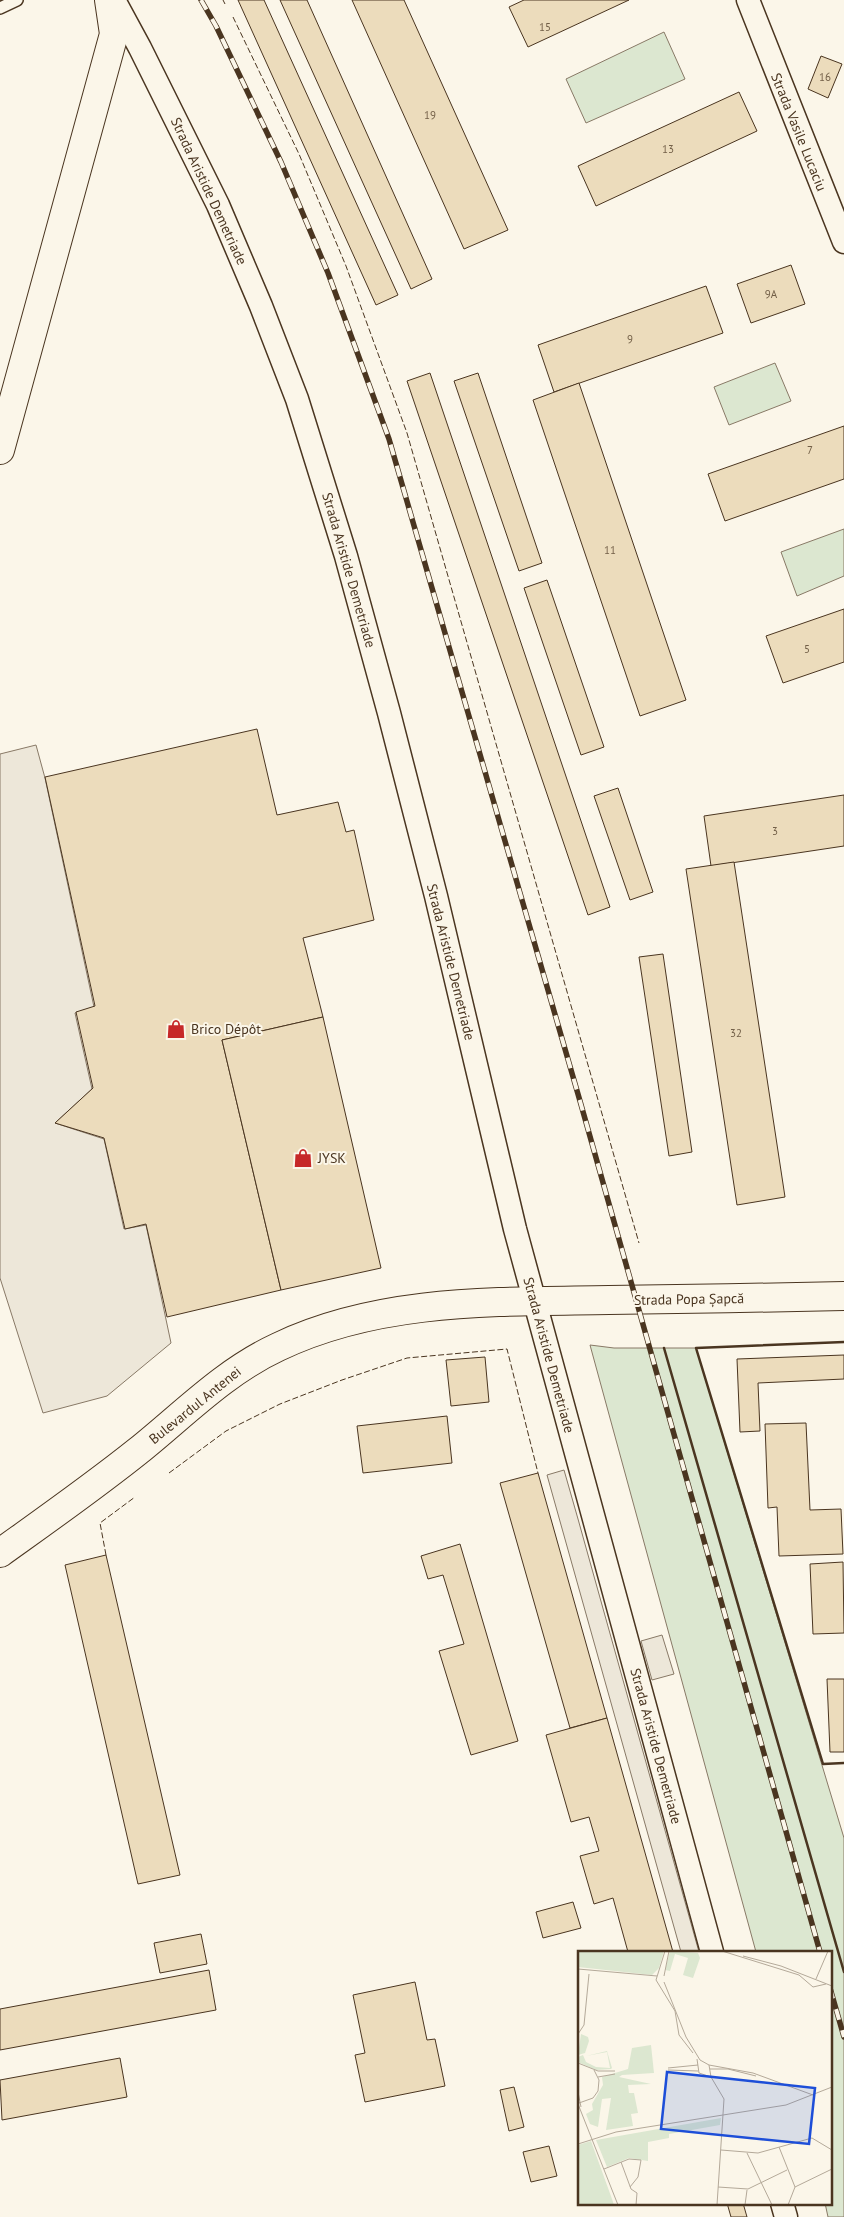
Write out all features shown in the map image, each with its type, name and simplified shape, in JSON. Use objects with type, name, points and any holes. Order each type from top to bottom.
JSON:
[{"type":"main road","points":[[1,442],[114,34],[109,0]]},
{"type":"main road","name":"Strada Popa Șapcă","points":[[534,1302],[844,1296]]},
{"type":"main road","name":"Bulevardul Antenei","points":[[0,1553],[137,1452],[217,1384],[246,1364],[278,1347],[311,1333],[386,1313],[427,1306],[534,1302]]},
{"type":"street","name":"Strada Aristide Demetriade","points":[[114,0],[218,205],[264,314],[314,449],[346,556],[389,713],[534,1302],[712,1951]]},
{"type":"street","name":"Strada Vasile Lucaciu","points":[[746,0],[844,242]]},
{"type":"street","points":[[782,2204],[786,2217]]},
{"type":"lane","points":[[0,8],[17,0]]},
{"type":"green space","points":[[664,32],[685,79],[586,123],[566,79]]},
{"type":"green space","points":[[775,363],[791,401],[729,425],[714,387]]},
{"type":"green space","points":[[844,529],[844,576],[797,596],[781,552]]},
{"type":"green space","points":[[590,1345],[614,1348],[696,1348],[844,1838],[844,2217],[828,2217],[825,2204],[832,2204],[832,1951],[756,1951]]},
{"type":"shaded area","points":[[36,745],[45,778],[94,1007],[75,1013],[92,1089],[55,1123],[104,1139],[124,1229],[146,1225],[171,1343],[107,1396],[43,1413],[0,1278],[0,754]]},
{"type":"shaded area","points":[[564,1470],[699,1951],[681,1951],[547,1475]]},
{"type":"shaded area","points":[[662,1635],[674,1674],[652,1680],[641,1641]]},
{"type":"building","points":[[238,0],[264,0],[398,295],[376,305]]},
{"type":"building","points":[[280,0],[307,0],[432,279],[411,289]]},
{"type":"building","points":[[352,0],[404,0],[508,230],[464,249]]},
{"type":"building","points":[[524,0],[629,0],[528,47],[509,7]]},
{"type":"building","points":[[821,56],[842,64],[828,98],[808,89]]},
{"type":"building","points":[[739,92],[757,131],[596,206],[578,166]]},
{"type":"building","points":[[791,265],[805,304],[751,323],[737,284]]},
{"type":"building","points":[[706,286],[723,333],[554,392],[538,345]]},
{"type":"building","points":[[430,373],[610,907],[588,915],[407,381]]},
{"type":"building","points":[[478,373],[542,563],[519,571],[454,381]]},
{"type":"building","points":[[579,383],[686,700],[640,716],[533,400]]},
{"type":"building","points":[[844,426],[844,479],[725,521],[708,474]]},
{"type":"building","points":[[547,580],[604,747],[581,755],[524,588]]},
{"type":"building","points":[[844,609],[844,662],[783,683],[766,636]]},
{"type":"building","name":"Brico Dépôt","points":[[257,729],[277,815],[338,802],[346,832],[354,830],[374,920],[303,938],[323,1017],[222,1040],[281,1290],[167,1317],[146,1224],[125,1229],[104,1138],[55,1123],[93,1088],[76,1012],[95,1006],[45,777]]},
{"type":"building","points":[[618,788],[653,892],[630,900],[594,796]]},
{"type":"building","points":[[844,795],[844,846],[711,866],[704,816]]},
{"type":"building","points":[[734,862],[785,1197],[737,1205],[686,869]]},
{"type":"building","points":[[663,954],[692,1152],[669,1156],[639,957]]},
{"type":"building","name":"JYSK","points":[[323,1017],[381,1268],[281,1290],[222,1040]]},
{"type":"building","points":[[844,1355],[844,1379],[758,1383],[760,1431],[740,1432],[737,1359]]},
{"type":"building","points":[[485,1357],[489,1402],[451,1406],[446,1360]]},
{"type":"building","points":[[447,1416],[452,1463],[363,1473],[357,1426]]},
{"type":"building","points":[[806,1423],[810,1510],[841,1509],[843,1554],[779,1556],[777,1507],[768,1508],[765,1424]]},
{"type":"building","points":[[538,1473],[607,1718],[570,1728],[500,1483]]},
{"type":"building","points":[[460,1544],[518,1741],[471,1755],[439,1651],[464,1644],[443,1575],[428,1579],[421,1556]]},
{"type":"building","points":[[106,1555],[180,1875],[138,1884],[65,1565]]},
{"type":"building","points":[[843,1562],[844,1633],[813,1634],[810,1564]]},
{"type":"building","points":[[827,1679],[844,1679],[844,1752],[830,1752]]},
{"type":"building","points":[[607,1718],[673,1951],[628,1951],[613,1898],[594,1904],[580,1856],[599,1851],[589,1817],[571,1822],[546,1735]]},
{"type":"building","points":[[573,1902],[581,1928],[543,1938],[536,1912]]},
{"type":"building","points":[[201,1934],[207,1964],[160,1973],[154,1943]]},
{"type":"building","points":[[209,1970],[216,2010],[0,2050],[0,2009]]},
{"type":"building","points":[[415,1982],[427,2040],[435,2039],[445,2086],[365,2102],[355,2055],[365,2053],[353,1995]]},
{"type":"building","points":[[120,2058],[127,2097],[2,2120],[0,2080]]},
{"type":"building","points":[[514,2087],[524,2127],[509,2131],[500,2090]]},
{"type":"building","points":[[549,2146],[557,2176],[531,2182],[523,2152]]},
{"type":"building","points":[[727,2204],[743,2204],[747,2217],[731,2217]]},
{"type":"railway","points":[[201,0],[216,26],[281,162],[328,273],[389,439],[580,1101],[820,1951]]},
{"type":"railway","points":[[832,1995],[844,2037]]},
{"type":"fence","points":[[223,0],[225,4]]},
{"type":"fence","points":[[233,17],[299,154],[346,266],[407,433],[639,1243]]},
{"type":"fence","points":[[169,1473],[226,1431],[280,1404],[342,1380],[407,1358],[507,1349],[538,1473]]},
{"type":"fence","points":[[106,1555],[100,1523],[135,1497]]},
{"type":"wall","points":[[844,1342],[696,1348],[823,1764],[844,1763]]},
{"type":"wall","points":[[664,1348],[844,1972]]},
{"type":"place","name":"Brico Dépôt","points":[[176,1029]]},
{"type":"place","name":"JYSK","points":[[303,1158]]}]
